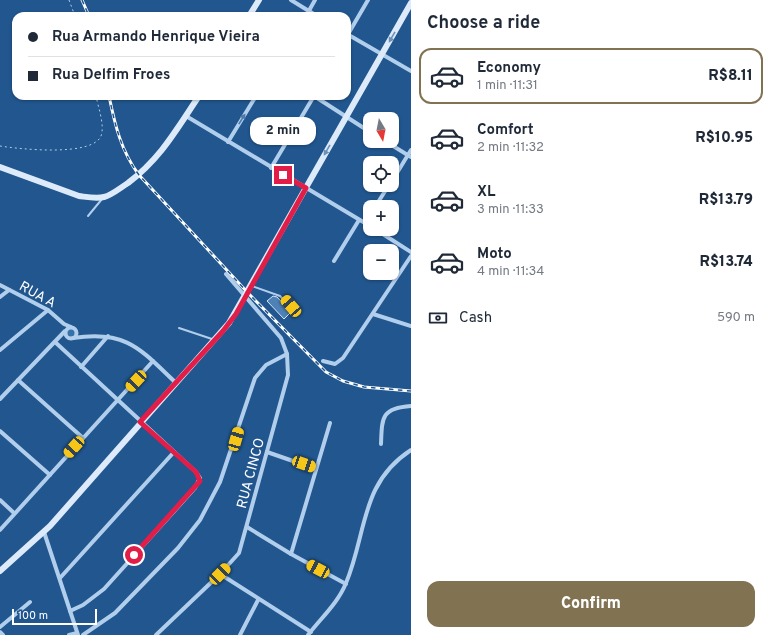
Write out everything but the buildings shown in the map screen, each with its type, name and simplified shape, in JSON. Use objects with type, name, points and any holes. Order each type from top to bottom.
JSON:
[{"type":"street","points":[[252,12],[259,0]]},
{"type":"street","points":[[291,0],[309,11],[315,0]]},
{"type":"street","points":[[351,28],[367,0]]},
{"type":"street","points":[[0,571],[44,532],[140,422],[215,340],[236,314],[411,3]]},
{"type":"street","points":[[351,37],[411,71]]},
{"type":"street","points":[[0,166],[80,196],[89,198],[104,197],[120,188],[149,166],[169,141],[196,100]]},
{"type":"street","points":[[228,142],[254,100]]},
{"type":"street","points":[[271,168],[312,100]]},
{"type":"street","points":[[320,100],[363,128]]},
{"type":"street","points":[[186,116],[363,222]]},
{"type":"street","points":[[396,148],[409,156]]},
{"type":"street","points":[[399,171],[409,156],[411,150]]},
{"type":"street","points":[[334,261],[359,220]]},
{"type":"street","points":[[386,236],[411,252]]},
{"type":"street","points":[[323,361],[331,364],[338,363],[361,332],[411,256]]},
{"type":"street","name":"RUA CINCO","points":[[156,635],[237,556],[248,527],[288,375],[287,354],[277,333],[226,274]]},
{"type":"street","name":"RUA A","points":[[0,285],[48,310],[64,324]]},
{"type":"street","points":[[0,298],[9,290]]},
{"type":"street","points":[[0,350],[48,310]]},
{"type":"street","points":[[373,314],[411,326]]},
{"type":"street","points":[[64,324],[85,335]]},
{"type":"street","points":[[64,324],[66,336],[71,338]]},
{"type":"street","points":[[0,400],[66,330],[73,329]]},
{"type":"street","points":[[71,338],[76,335],[73,329]]},
{"type":"street","points":[[56,341],[85,335],[108,336],[131,343],[176,383]]},
{"type":"street","points":[[81,366],[108,336]]},
{"type":"street","points":[[56,341],[140,422],[199,475],[198,484],[104,589],[83,605],[70,611]]},
{"type":"street","points":[[82,635],[115,613],[178,548],[200,520],[220,482],[255,378],[266,365],[287,354]]},
{"type":"street","points":[[0,530],[154,362]]},
{"type":"street","points":[[18,380],[83,438]]},
{"type":"street","points":[[381,444],[383,417],[387,412],[411,406]]},
{"type":"street","points":[[291,554],[330,423]]},
{"type":"street","points":[[0,431],[50,475]]},
{"type":"street","points":[[220,574],[310,633],[336,601],[346,584],[376,486],[386,471],[411,450]]},
{"type":"street","points":[[60,578],[174,452]]},
{"type":"street","points":[[267,452],[316,469]]},
{"type":"street","points":[[0,500],[14,513]]},
{"type":"street","points":[[248,527],[291,554],[346,584]]},
{"type":"street","points":[[44,532],[78,634],[69,635]]},
{"type":"street","points":[[240,635],[258,600]]},
{"type":"street","points":[[0,626],[30,602]]},
{"type":"lane","points":[[88,216],[104,197]]},
{"type":"lane","points":[[251,286],[280,296],[296,313]]},
{"type":"lane","points":[[179,328],[215,340]]},
{"type":"path","points":[[69,0],[74,12]]},
{"type":"path","points":[[0,146],[37,149],[69,149],[83,148],[94,144],[101,136],[102,128],[97,100]]},
{"type":"shaded area","points":[[70,328],[75,333],[70,338],[65,333]]},
{"type":"railway","points":[[82,0],[87,12]]},
{"type":"railway","points":[[110,100],[116,127],[123,147],[139,175],[248,293],[326,372],[343,381],[364,387],[411,391]]},
{"type":"route","points":[[134,555],[200,481],[199,475],[196,472],[140,422],[223,331],[236,314],[306,188],[283,175]]}]
